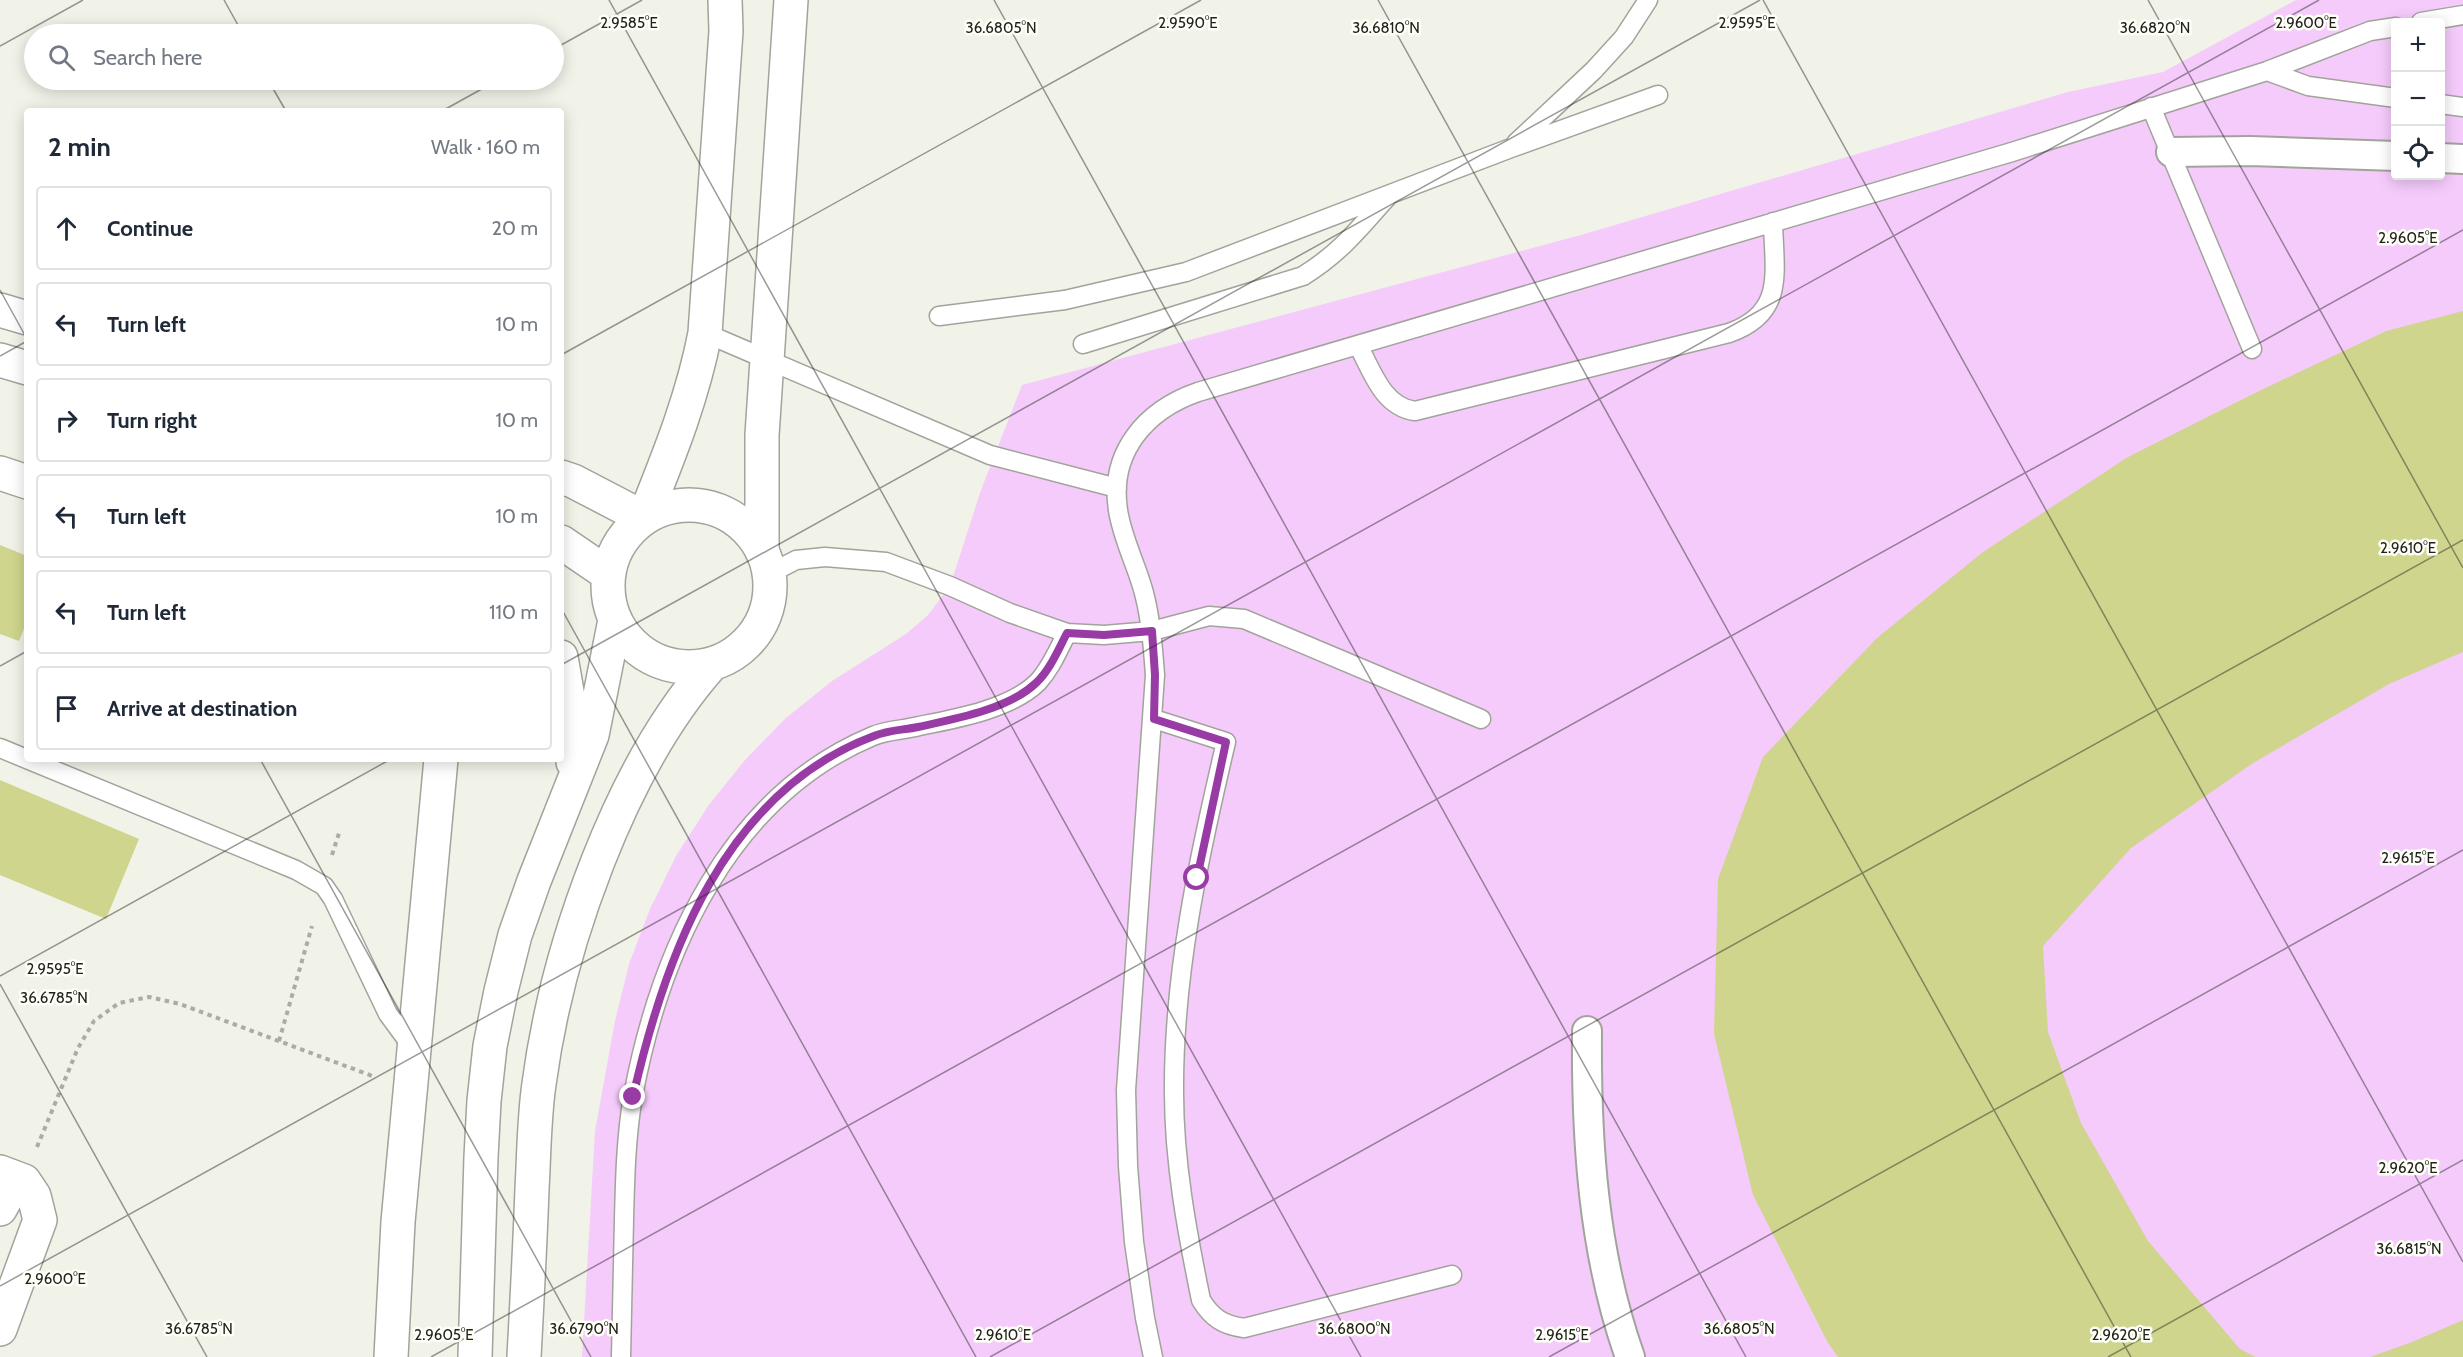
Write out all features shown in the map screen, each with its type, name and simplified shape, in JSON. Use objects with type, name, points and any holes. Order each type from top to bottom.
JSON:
[{"type":"main road","points":[[766,562],[750,532],[732,517],[711,507],[687,504],[665,507],[644,518],[626,533],[614,552],[608,574],[608,598],[615,620],[628,640],[645,655],[667,664],[689,667],[712,664],[733,654],[750,639],[763,619],[769,596],[762,435],[791,0]]},
{"type":"main road","points":[[644,518],[689,399],[705,333],[726,10]]},
{"type":"main road","points":[[0,310],[24,317]]},
{"type":"main road","points":[[0,360],[24,367]]},
{"type":"main road","points":[[0,473],[24,481]]},
{"type":"main road","points":[[564,478],[644,518]]},
{"type":"main road","points":[[564,544],[608,574]]},
{"type":"main road","points":[[475,1357],[482,1135],[490,1046],[501,991],[534,881],[592,735],[615,620]]},
{"type":"main road","points":[[524,1357],[538,1085],[562,968],[602,854],[627,798],[686,693],[712,664]]},
{"type":"main road","points":[[564,674],[573,726],[574,779]]},
{"type":"main road","points":[[391,1357],[398,1222],[409,1090],[415,1049],[441,762]]},
{"type":"main road","points":[[0,1209],[10,1191],[12,1176]]},
{"type":"main road","points":[[0,1329],[40,1220],[34,1196],[12,1176]]},
{"type":"street","points":[[2171,152],[2391,156]]},
{"type":"street","points":[[2445,158],[2463,159]]},
{"type":"street","points":[[1587,1031],[1586,1111],[1593,1190],[1606,1269],[1630,1357]]},
{"type":"lane","points":[[1511,148],[1594,70],[1624,37],[1648,0]]},
{"type":"lane","points":[[2445,18],[2463,15]]},
{"type":"lane","points":[[1153,1357],[1134,1242],[1128,1167],[1126,1090],[1148,762],[1154,719],[1155,675],[1152,631],[1139,574],[1118,510],[1117,488],[1120,467],[1134,437],[1157,412],[1177,400],[2012,152],[2267,71],[2370,31],[2391,28]]},
{"type":"lane","points":[[2267,71],[2308,86],[2391,97]]},
{"type":"lane","points":[[939,316],[1065,300],[1186,272],[1511,148],[1658,95]]},
{"type":"lane","points":[[2445,105],[2463,107]]},
{"type":"lane","points":[[2151,107],[2252,349]]},
{"type":"lane","points":[[1083,344],[1303,276],[1328,261],[1350,241],[1389,195]]},
{"type":"lane","points":[[1358,345],[1392,403],[1403,410],[1415,411],[1729,333],[1747,327],[1762,314],[1771,298],[1774,279],[1773,222]]},
{"type":"lane","points":[[705,333],[990,455],[1117,488]]},
{"type":"lane","points":[[766,562],[825,557],[886,562],[950,586],[1010,613],[1067,633],[1104,635],[1152,631],[1209,616],[1244,619],[1481,719]]},
{"type":"lane","points":[[621,1357],[626,1158],[633,1097],[646,1037],[662,987],[682,938],[723,859],[771,803],[802,775],[837,753],[875,735],[971,713],[1002,704],[1020,695],[1037,682],[1050,666],[1067,633]]},
{"type":"lane","points":[[1154,719],[1226,742],[1210,809],[1187,937],[1178,1012],[1174,1093],[1179,1170],[1201,1300],[1208,1312],[1218,1321],[1244,1328],[1452,1275]]},
{"type":"lane","points":[[0,748],[24,758]]},
{"type":"lane","points":[[34,762],[296,870],[324,886],[341,914],[388,1014],[415,1049]]},
{"type":"path","points":[[279,1041],[340,830]]},
{"type":"path","points":[[12,1176],[94,1021],[119,1003],[149,997],[180,1004],[409,1090]]},
{"type":"shaded area","points":[[2296,0],[2463,0],[2463,1357],[582,1357],[595,1131],[615,1021],[629,964],[650,909],[676,856],[708,806],[745,760],[786,718],[832,681],[906,634],[928,615],[950,586],[981,490],[1022,385],[1581,235],[2068,92],[2163,72]]},
{"type":"building","points":[[2463,311],[2463,652],[2389,684],[2253,763],[2131,848],[2043,946],[2048,1032],[2081,1123],[2148,1241],[2240,1349],[2256,1357],[1838,1357],[1828,1343],[1753,1195],[1714,1034],[1718,879],[1763,757],[1877,638],[1983,552],[2128,457],[2259,391],[2386,331]]},
{"type":"building","points":[[0,545],[24,555],[24,628],[19,641],[0,634]]},
{"type":"building","points":[[0,780],[139,839],[106,919],[0,875]]},
{"type":"building","points":[[2463,1320],[2463,1357],[2370,1357],[2412,1342]]},
{"type":"route","points":[[633,1097],[646,1037],[662,987],[682,938],[723,859],[771,803],[802,775],[837,753],[875,735],[981,710],[1002,704],[1020,695],[1037,682],[1050,666],[1067,633],[1104,635],[1152,631],[1155,675],[1154,719],[1226,742],[1197,878]]}]
